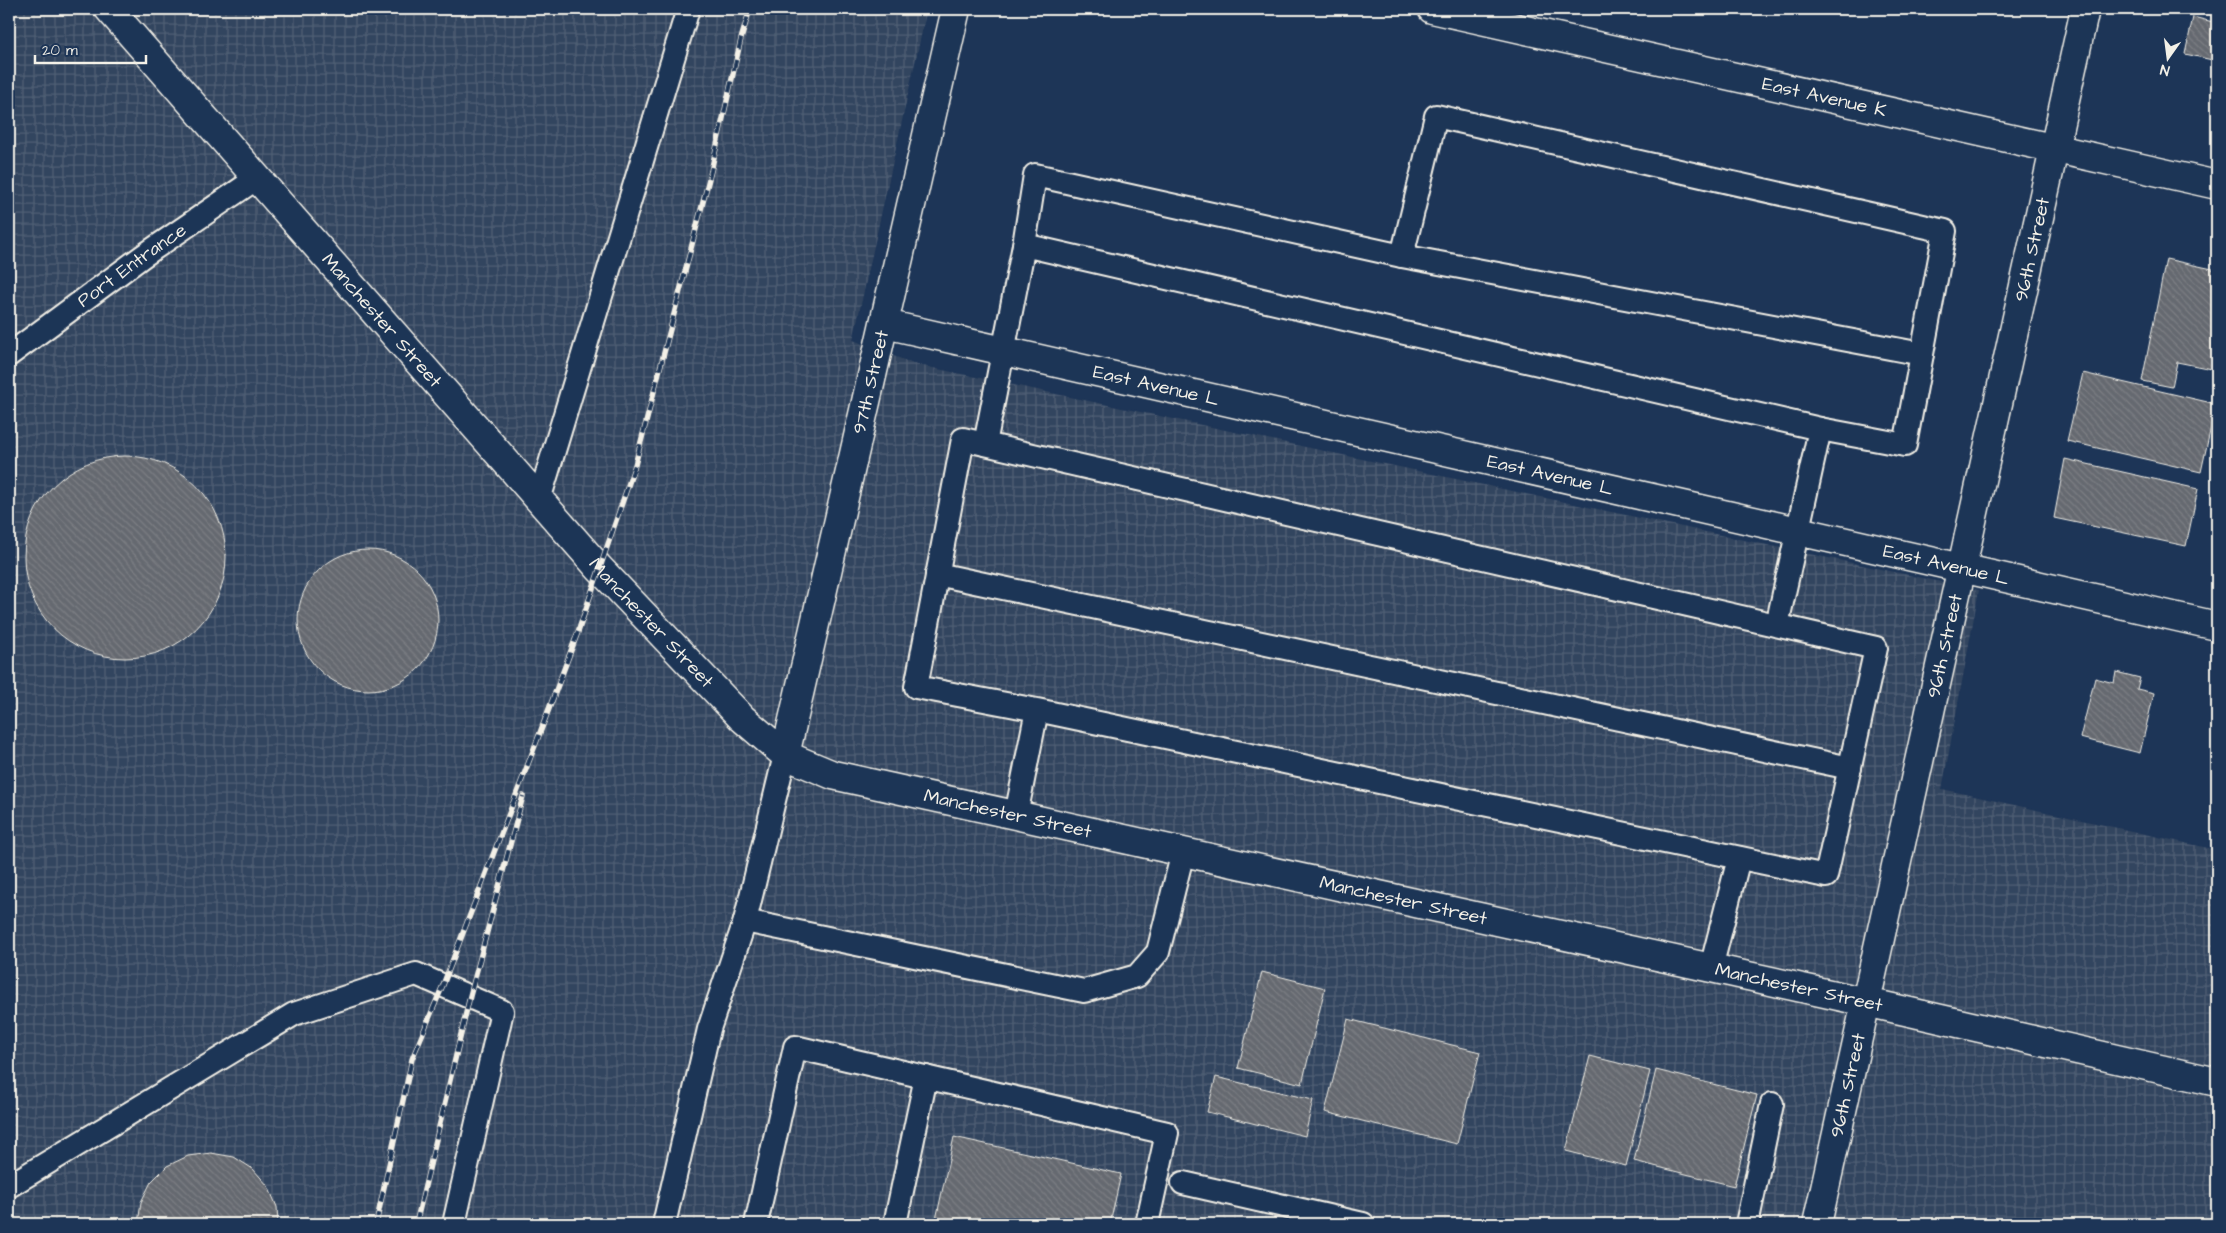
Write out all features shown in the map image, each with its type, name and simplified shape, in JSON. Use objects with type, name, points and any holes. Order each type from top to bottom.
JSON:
[{"type":"street","name":"Manchester Street","points":[[109,9],[599,568],[742,718],[785,755],[833,775],[1866,1002],[2217,1082]]},
{"type":"street","name":"97th Street","points":[[785,755],[956,9]]},
{"type":"street","name":"East Avenue K","points":[[1432,9],[2217,185]]},
{"type":"street","name":"96th Street","points":[[1817,1224],[2085,9]]},
{"type":"street","name":"East Avenue L","points":[[885,324],[2217,626]]},
{"type":"lane","points":[[539,500],[688,9]]},
{"type":"lane","points":[[1024,246],[1820,429],[1905,445],[1945,231],[1436,116],[1402,256]]},
{"type":"lane","points":[[985,444],[1024,246],[1035,175],[1402,256],[1922,354]]},
{"type":"lane","name":"Port Entrance","points":[[9,355],[143,256],[257,178]]},
{"type":"lane","points":[[1777,625],[1820,429]]},
{"type":"lane","points":[[963,439],[985,444],[1876,648],[1826,876],[1037,710],[916,687],[963,439]]},
{"type":"lane","points":[[937,574],[1850,768]]},
{"type":"lane","points":[[1016,815],[1037,710]]},
{"type":"lane","points":[[664,1224],[709,1029],[745,921],[785,755]]},
{"type":"lane","points":[[745,921],[1084,991],[1137,976],[1158,952],[1183,852]]},
{"type":"lane","points":[[1711,968],[1739,858]]},
{"type":"lane","points":[[9,1186],[294,1014],[416,974],[502,1011],[454,1224]]},
{"type":"lane","points":[[761,1223],[795,1047],[1167,1133],[1147,1224]]},
{"type":"lane","points":[[895,1224],[926,1077]]},
{"type":"lane","points":[[1747,1224],[1772,1104]]},
{"type":"lane","points":[[1183,1182],[1334,1221],[1363,1224]]},
{"type":"shaded area","points":[[9,9],[927,9],[853,340],[914,364],[1979,590],[1942,789],[2217,850],[2217,1224],[9,1224]]},
{"type":"building","points":[[2193,17],[2217,23],[2217,61],[2185,54]]},
{"type":"building","points":[[2166,259],[2217,270],[2217,370],[2177,362],[2172,387],[2142,381]]},
{"type":"building","points":[[2083,373],[2216,404],[2201,472],[2067,441]]},
{"type":"building","points":[[125,456],[145,458],[173,468],[189,479],[203,493],[218,518],[224,537],[226,557],[224,577],[214,605],[203,621],[189,635],[164,650],[145,656],[125,658],[105,656],[77,646],[61,635],[47,621],[32,596],[26,577],[24,557],[26,537],[36,509],[47,493],[61,479],[86,464],[105,458]]},
{"type":"building","points":[[2065,459],[2198,489],[2186,546],[2054,518]]},
{"type":"building","points":[[368,550],[395,556],[407,562],[417,571],[426,581],[432,593],[438,620],[432,647],[426,659],[417,669],[407,678],[395,684],[368,690],[341,684],[329,678],[319,669],[310,659],[304,647],[298,620],[304,593],[310,581],[319,571],[329,562],[341,556]]},
{"type":"building","points":[[2116,672],[2140,678],[2137,689],[2154,693],[2140,753],[2080,738],[2095,678],[2114,683]]},
{"type":"building","points":[[1262,972],[1325,988],[1302,1084],[1238,1068]]},
{"type":"building","points":[[1348,1019],[1480,1052],[1457,1144],[1325,1112]]},
{"type":"building","points":[[1590,1056],[1650,1071],[1626,1166],[1566,1151]]},
{"type":"building","points":[[1656,1070],[1757,1095],[1734,1186],[1634,1161]]},
{"type":"building","points":[[1216,1077],[1313,1100],[1305,1136],[1207,1112]]},
{"type":"building","points":[[954,1137],[1121,1174],[1110,1224],[935,1224]]},
{"type":"building","points":[[211,1153],[234,1157],[253,1169],[268,1186],[277,1207],[278,1224],[138,1224],[141,1202],[151,1182],[167,1166],[188,1156]]},
{"type":"railway","points":[[376,1224],[412,1059],[443,985],[578,632],[635,465],[711,171],[741,39],[750,9]]},
{"type":"railway","points":[[416,1224],[470,996],[523,796]]}]
